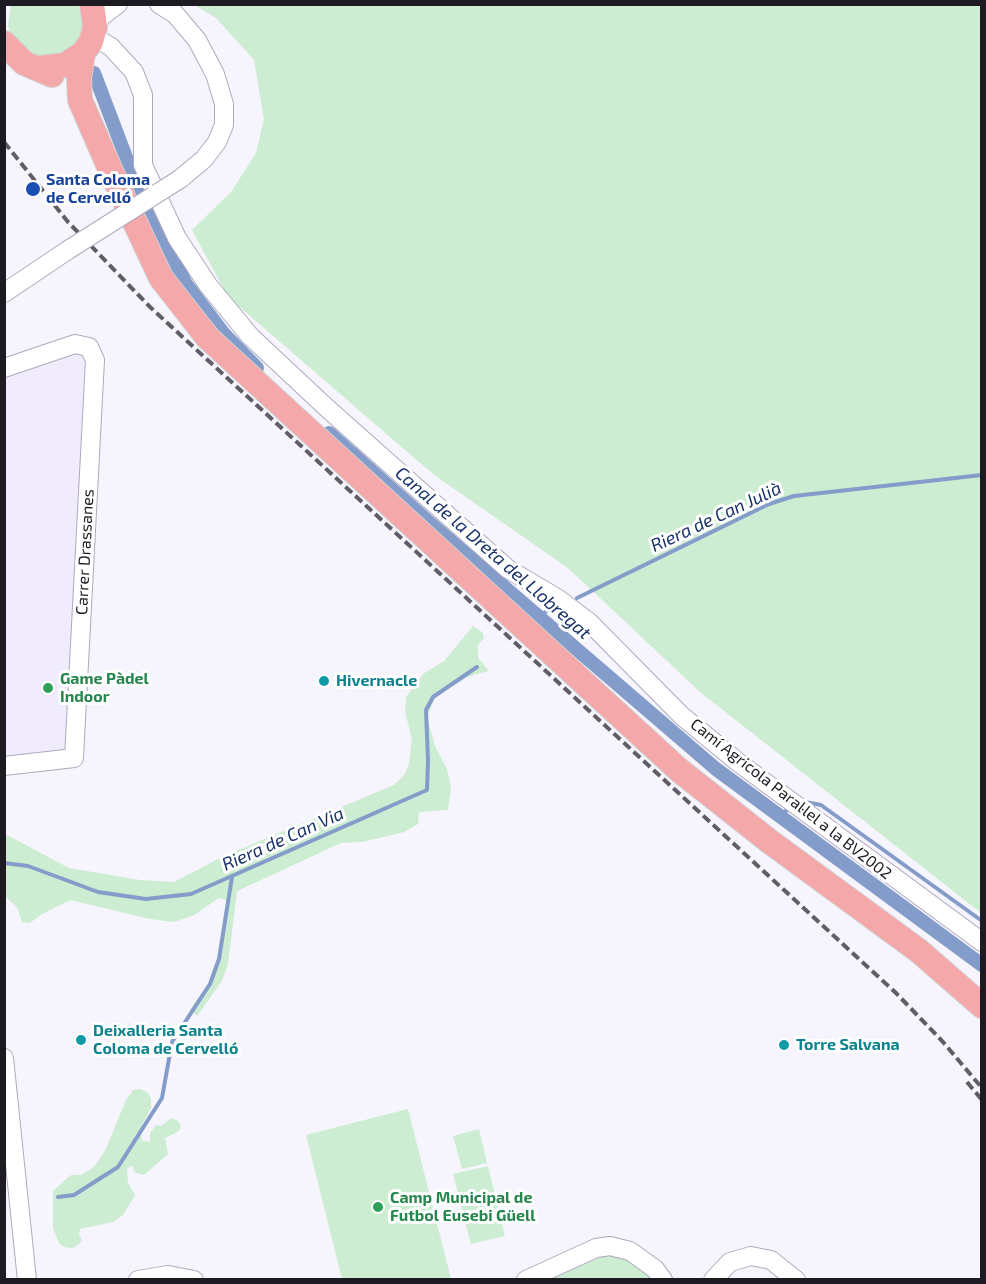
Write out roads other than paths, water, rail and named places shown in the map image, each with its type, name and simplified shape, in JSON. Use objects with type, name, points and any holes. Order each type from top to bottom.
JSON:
[{"type":"main road","points":[[39,68],[65,65],[91,30]]},
{"type":"main road","points":[[91,30],[78,79],[80,100],[161,278],[177,301],[216,347],[679,770],[769,841],[919,951],[981,1006]]},
{"type":"main road","points":[[4,43],[24,63],[39,68],[59,80],[80,100]]},
{"type":"street","points":[[91,30],[102,16],[118,4]]},
{"type":"street","points":[[4,293],[180,179],[204,159],[217,142],[224,125],[225,104],[215,74],[197,40],[175,14],[159,4]]},
{"type":"street","name":"Camí Agricola Paral·lel a la BV2002","points":[[91,30],[111,47],[134,72],[142,95],[142,165],[177,238],[208,285],[250,336],[491,555],[508,569],[557,598],[589,622],[682,716],[731,756],[981,942]]},
{"type":"street","name":"Carrer Drassanes","points":[[4,368],[75,344],[88,347],[95,360],[74,758],[4,766]]},
{"type":"street","points":[[4,1058],[26,1271],[36,1280]]},
{"type":"street","points":[[526,1280],[596,1248],[610,1246],[630,1251],[663,1280]]},
{"type":"street","points":[[713,1280],[730,1262],[751,1256],[771,1260],[796,1280]]},
{"type":"street","points":[[138,1280],[168,1275],[194,1280]]},
{"type":"waterway","name":"Canal de la Dreta del Llobregat","points":[[94,73],[135,181],[186,284],[224,334],[257,368]]},
{"type":"waterway","name":"Canal de la Dreta del Llobregat","points":[[329,433],[431,524],[716,769],[982,965]]},
{"type":"waterway","name":"Riera de Can Julià","points":[[577,598],[769,504],[794,496],[982,475]]},
{"type":"waterway","name":"Riera de Can Via","points":[[533,622],[549,609]]},
{"type":"waterway","name":"Riera de Can Via","points":[[4,863],[28,866],[98,892],[146,899],[191,894],[427,790],[426,710],[433,697],[477,667]]},
{"type":"waterway","points":[[805,802],[821,805],[982,921]]},
{"type":"waterway","points":[[777,815],[790,809]]},
{"type":"waterway","name":"Riera de Can Julià","points":[[58,1197],[74,1195],[118,1167],[162,1098],[172,1042],[210,984],[219,959],[232,877]]},
{"type":"railway","points":[[4,142],[68,222],[150,307],[896,993],[943,1042],[982,1088]]},
{"type":"railway","points":[[967,1082],[982,1100]]},
{"type":"place","name":"Santa Coloma de Cervelló","points":[[33,189]]},
{"type":"place","name":"Hivernacle","points":[[324,681]]},
{"type":"place","name":"Game Pàdel Indoor","points":[[48,688]]},
{"type":"place","name":"Deixalleria Santa Coloma de Cervelló","points":[[81,1040]]},
{"type":"place","name":"Torre Salvana","points":[[784,1045]]},
{"type":"place","name":"Camp Municipal de Futbol Eusebi Güell","points":[[378,1207]]}]
